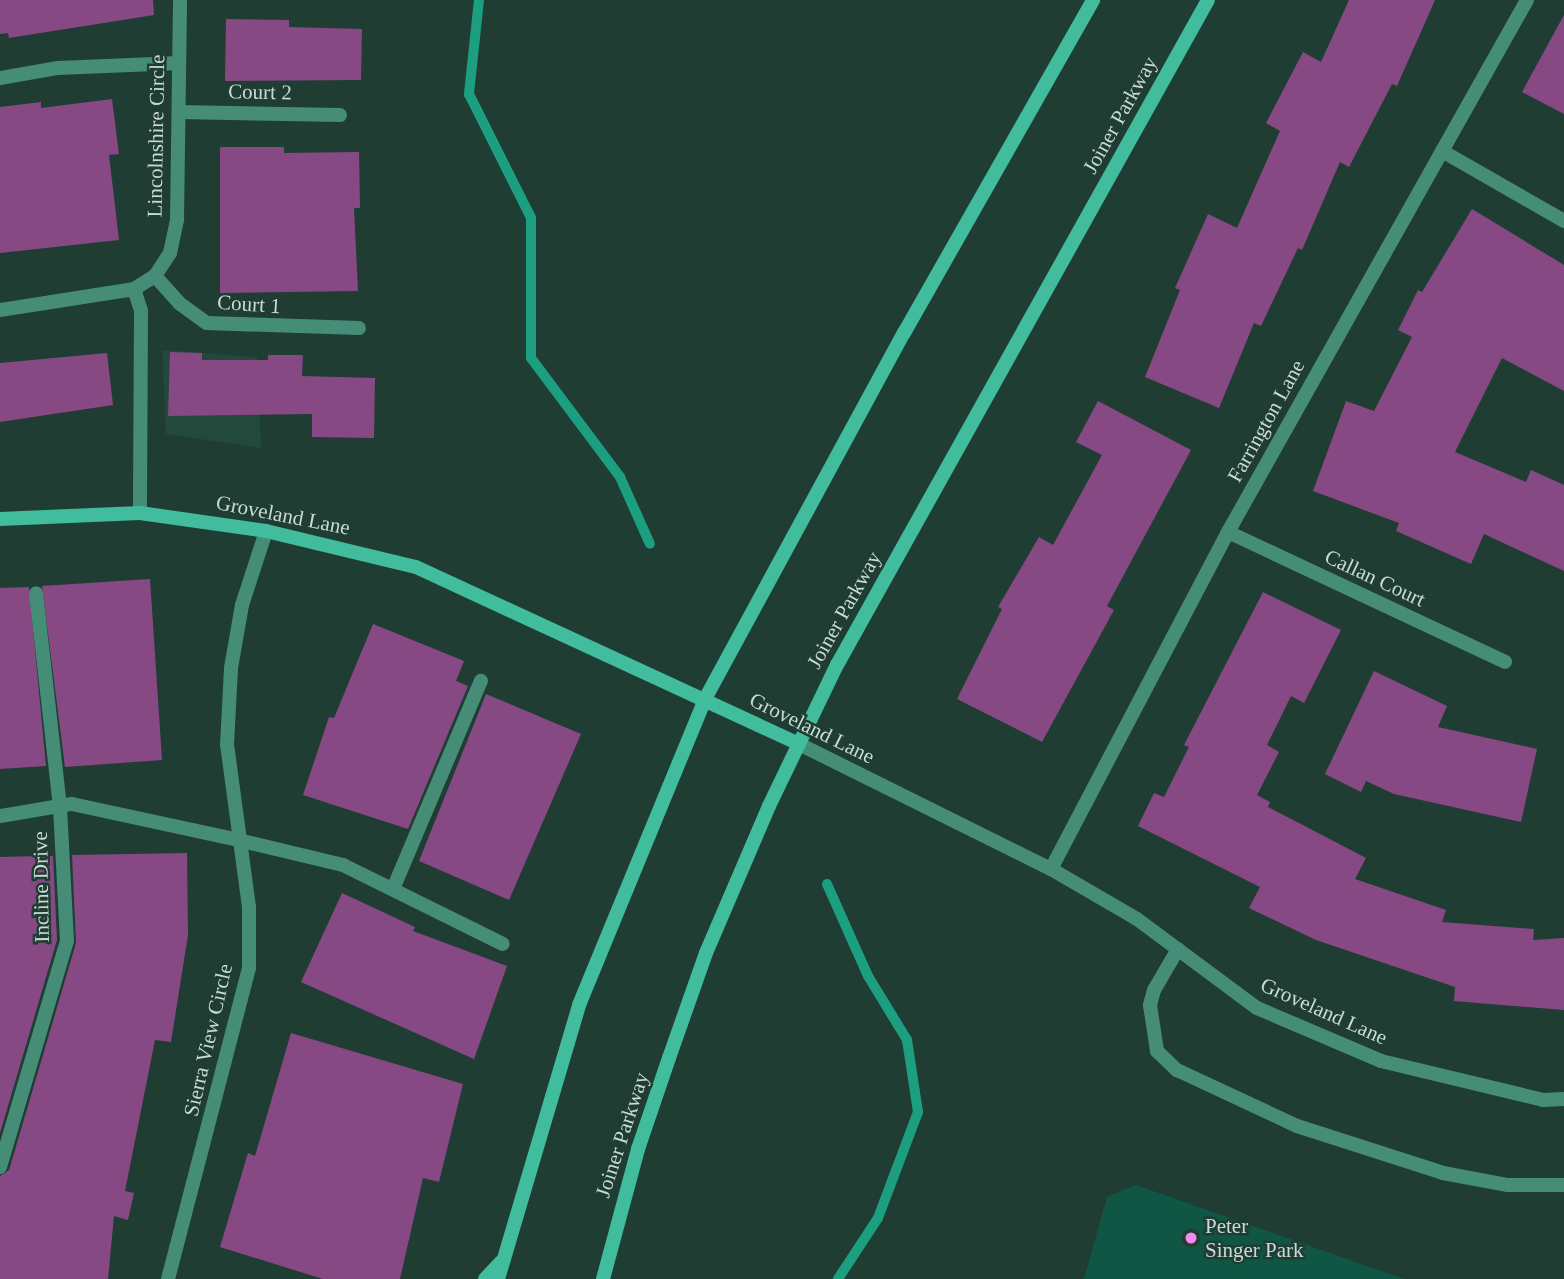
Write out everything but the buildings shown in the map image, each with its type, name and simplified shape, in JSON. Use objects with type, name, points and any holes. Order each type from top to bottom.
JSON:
[{"type":"main road","points":[[498,1279],[579,1005],[705,699],[904,333],[1093,0]]},
{"type":"main road","name":"Joiner Parkway","points":[[603,1278],[638,1149],[706,953],[799,744],[842,657],[1208,0]]},
{"type":"main road","name":"Groveland Lane","points":[[0,519],[140,513],[266,531],[439,576],[799,744]]},
{"type":"main road","points":[[485,1279],[502,1261]]},
{"type":"street","name":"Lincolnshire Circle","points":[[0,310],[134,289],[155,276],[170,253],[177,219],[180,0]]},
{"type":"street","name":"Farrington Lane","points":[[1051,869],[1228,532],[1527,0]]},
{"type":"street","points":[[0,78],[58,68],[179,63]]},
{"type":"street","name":"Court 2","points":[[178,112],[340,115]]},
{"type":"street","points":[[1442,151],[1564,221]]},
{"type":"street","name":"Court 1","points":[[155,276],[180,303],[207,323],[359,328]]},
{"type":"street","points":[[134,289],[141,311],[140,513]]},
{"type":"street","name":"Sierra View Circle","points":[[168,1279],[249,967],[249,907],[227,745],[230,668],[242,605],[266,531]]},
{"type":"street","name":"Callan Court","points":[[1228,532],[1506,662]]},
{"type":"street","name":"Incline Drive","points":[[0,1167],[67,941],[60,807],[36,593]]},
{"type":"street","points":[[393,889],[481,681]]},
{"type":"street","name":"Groveland Lane","points":[[799,744],[1051,869],[1137,919],[1257,1008],[1381,1061],[1543,1100],[1564,1099]]},
{"type":"street","points":[[0,816],[72,804],[343,865],[503,944]]},
{"type":"street","points":[[1178,950],[1154,990],[1150,1005],[1157,1051],[1177,1070],[1297,1126],[1443,1173],[1508,1185],[1564,1185]]},
{"type":"shaded area","points":[[162,350],[257,357],[261,448],[166,434]]},
{"type":"shaded area","name":"Peter Singer Park","points":[[1136,1185],[1404,1279],[1084,1279],[1107,1197]]},
{"type":"waterway","points":[[479,0],[469,94],[531,218],[531,358],[620,477],[650,544]]},
{"type":"waterway","points":[[827,884],[868,976],[907,1040],[918,1112],[878,1218],[838,1279]]},
{"type":"place","name":"Peter Singer Park","points":[[1191,1238]]}]
